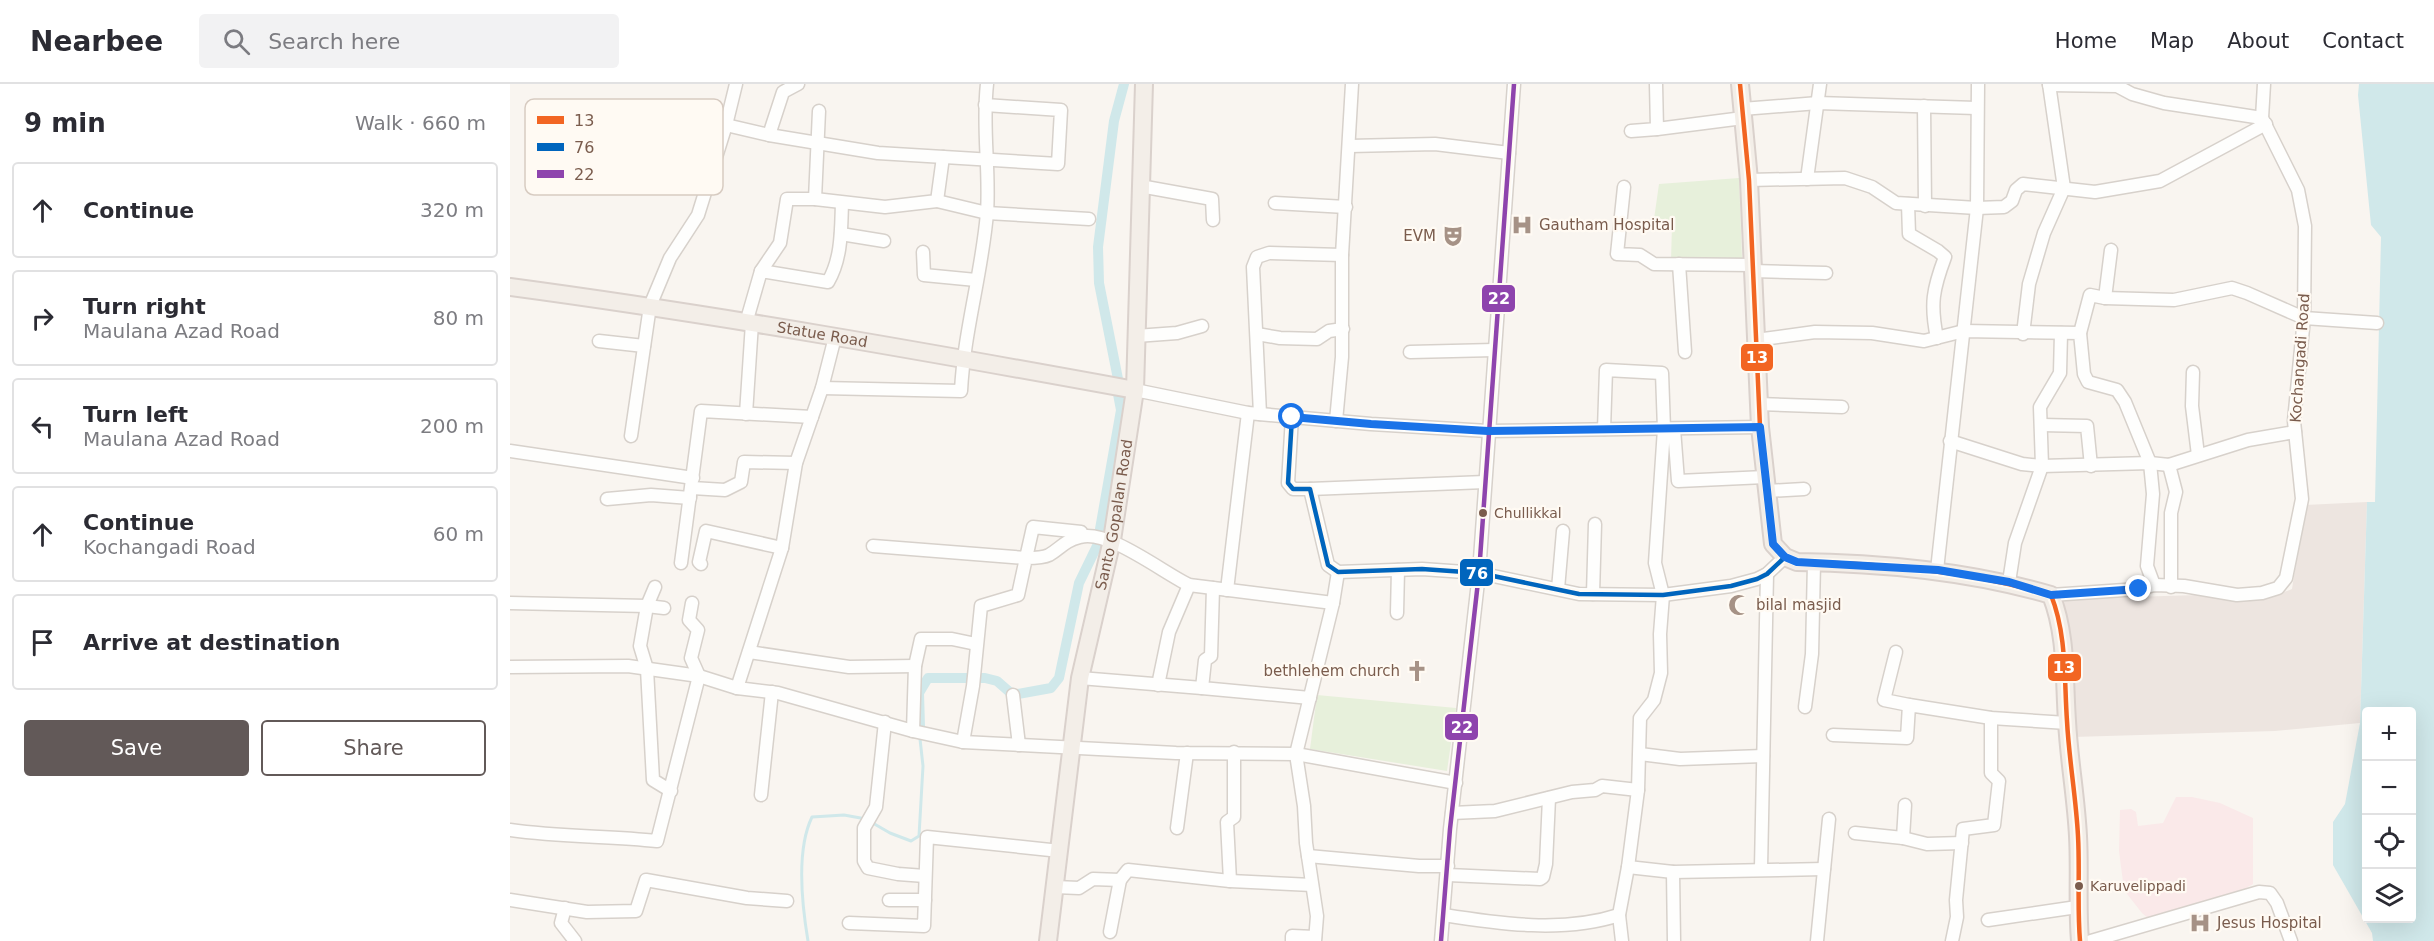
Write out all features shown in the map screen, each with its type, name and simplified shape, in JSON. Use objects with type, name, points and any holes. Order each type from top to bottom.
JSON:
[{"type":"main road","name":"Santo Gopalan Road","points":[[1048,941],[1097,537],[1135,390],[1144,84]]},
{"type":"main road","points":[[1740,84],[1749,180],[1760,427],[1773,544],[1785,557],[1797,562],[1938,570],[2009,582],[2051,595],[2059,615],[2078,838],[2077,907],[2080,941]]},
{"type":"main road","name":"Statue Road","points":[[510,287],[650,306],[963,358],[1135,390]]},
{"type":"street","points":[[723,135],[736,84]]},
{"type":"street","points":[[769,135],[783,92],[798,84]]},
{"type":"street","points":[[822,388],[961,391],[963,358],[987,213],[988,160],[985,105],[987,84]]},
{"type":"street","points":[[1336,421],[1343,329],[1342,255],[1352,84]]},
{"type":"street","points":[[1441,941],[1452,813],[1479,573],[1514,84]]},
{"type":"street","points":[[1656,84],[1657,129]]},
{"type":"street","points":[[1807,179],[1820,84]]},
{"type":"street","points":[[1938,570],[1950,441],[1977,208],[1978,84]]},
{"type":"street","points":[[2024,334],[2029,284],[2044,233],[2064,188],[2049,84],[2107,84],[2164,103],[2264,121]]},
{"type":"street","name":"Kochangadi Road","points":[[2051,595],[2139,589],[2154,585],[2184,586],[2237,595],[2262,593],[2278,588],[2286,578],[2302,499],[2294,422],[2304,318],[2306,226],[2298,190],[2264,121],[2264,84]]},
{"type":"street","points":[[1631,131],[1657,129],[1742,113],[1818,103],[1977,108]]},
{"type":"street","points":[[726,125],[769,135],[878,153],[1058,164],[1061,110],[985,105]]},
{"type":"street","points":[[1924,106],[1925,206]]},
{"type":"street","points":[[815,200],[819,111]]},
{"type":"street","points":[[1749,180],[1845,178],[1860,181],[1896,203],[1977,208],[2004,207],[2012,201],[2016,190],[2023,184],[2095,192],[2160,181],[2264,121]]},
{"type":"street","points":[[1350,146],[1435,144],[1509,153]]},
{"type":"street","points":[[937,201],[943,157]]},
{"type":"street","points":[[1140,186],[1212,199],[1213,220]]},
{"type":"street","points":[[1624,187],[1617,254],[1640,255],[1654,264],[1826,273]]},
{"type":"street","points":[[631,436],[650,306],[670,258],[698,215],[704,195]]},
{"type":"street","points":[[746,414],[749,323],[760,271],[780,243],[787,199],[885,207],[937,201],[987,213],[1089,219]]},
{"type":"street","points":[[760,271],[828,282],[834,271],[841,234],[842,203]]},
{"type":"street","points":[[1275,203],[1346,207]]},
{"type":"street","points":[[1908,204],[1909,234],[1945,257],[1935,285],[1932,311],[1937,338]]},
{"type":"street","points":[[841,234],[884,241]]},
{"type":"street","points":[[2104,298],[2111,250]]},
{"type":"street","points":[[923,252],[924,275],[976,280]]},
{"type":"street","points":[[1227,590],[1254,414],[1257,334],[1253,267],[1257,257],[1269,253],[1342,255]]},
{"type":"street","points":[[1679,264],[1685,352]]},
{"type":"street","points":[[2154,585],[2147,566],[2153,494],[2150,463],[2126,402],[2117,390],[2088,382],[2084,374],[2080,333],[2090,295],[2104,298],[2174,300],[2232,288],[2304,318],[2376,323]]},
{"type":"street","points":[[1136,336],[1177,333],[1202,326]]},
{"type":"street","points":[[1257,334],[1280,338],[1317,339],[1329,331],[1343,329]]},
{"type":"street","points":[[1756,340],[1815,332],[1872,333],[1924,341],[1964,331],[2024,334],[2080,333]]},
{"type":"street","points":[[2009,582],[2015,543],[2042,466],[2040,408],[2060,373],[2061,333]]},
{"type":"street","points":[[737,688],[782,548],[796,463],[822,388],[835,337]]},
{"type":"street","points":[[598,341],[644,346]]},
{"type":"street","points":[[1410,352],[1494,350]]},
{"type":"street","points":[[1604,429],[1606,370],[1662,373],[1678,481],[1766,484],[1804,489]]},
{"type":"street","points":[[2193,372],[2192,406],[2198,455]]},
{"type":"street","points":[[1135,390],[1254,414],[1488,431],[1760,427]]},
{"type":"street","points":[[1759,404],[1842,407]]},
{"type":"street","points":[[681,563],[701,411],[812,417]]},
{"type":"street","points":[[1292,417],[1288,483],[1293,489],[1485,482]]},
{"type":"street","points":[[2042,425],[2087,426],[2091,466]]},
{"type":"street","points":[[1622,941],[1619,915],[1638,790],[1640,718],[1654,700],[1661,673],[1660,634],[1664,596],[1655,563],[1669,429]]},
{"type":"street","points":[[1950,441],[2022,464],[2091,466],[2150,463],[2169,465],[2248,440],[2295,432]]},
{"type":"street","points":[[510,451],[692,488],[725,490],[741,482],[744,462],[796,463]]},
{"type":"street","points":[[2169,465],[2176,492],[2171,513],[2171,587]]},
{"type":"street","points":[[607,499],[692,488]]},
{"type":"street","points":[[1310,489],[1328,565],[1338,572],[1422,569],[1479,573],[1593,594],[1664,596],[1731,586],[1756,579],[1767,574],[1785,557]]},
{"type":"street","points":[[1593,594],[1595,524]]},
{"type":"street","points":[[963,742],[975,671],[981,606],[1018,595],[1033,527],[1097,537],[1188,585],[1333,603]]},
{"type":"street","points":[[702,564],[699,561],[706,531],[782,548]]},
{"type":"street","points":[[1558,589],[1563,531]]},
{"type":"street","points":[[873,546],[1026,558],[1048,556],[1062,544],[1083,536],[1097,537]]},
{"type":"street","points":[[1805,708],[1812,654],[1814,563]]},
{"type":"street","points":[[1397,613],[1398,570]]},
{"type":"street","points":[[1292,941],[1292,936],[1315,939],[1317,916],[1296,754],[1333,603],[1338,572]]},
{"type":"street","points":[[1761,868],[1767,574]]},
{"type":"street","points":[[1158,685],[1169,632],[1188,585]]},
{"type":"street","points":[[655,587],[647,606],[640,646],[647,669],[653,780],[671,791]]},
{"type":"street","points":[[1202,688],[1205,660],[1211,657],[1213,588]]},
{"type":"street","points":[[510,603],[664,608]]},
{"type":"street","points":[[510,830],[554,836],[609,836],[657,841],[699,676],[691,658],[698,630],[688,620],[692,603]]},
{"type":"street","points":[[913,731],[915,666],[921,639],[952,639],[976,644]]},
{"type":"street","points":[[1896,651],[1884,700],[1991,718],[2067,723]]},
{"type":"street","points":[[749,652],[849,667],[915,666]]},
{"type":"street","points":[[510,667],[628,666],[699,676],[737,688],[772,692],[913,731],[963,742],[1187,753],[1296,754],[1456,783]]},
{"type":"street","points":[[1080,678],[1310,698]]},
{"type":"street","points":[[761,795],[772,692]]},
{"type":"street","points":[[1013,695],[1019,745]]},
{"type":"street","points":[[1833,735],[1906,738],[1909,705]]},
{"type":"street","points":[[1952,941],[1957,917],[1956,900],[1964,829],[1994,825],[1999,781],[1991,773],[1991,718]]},
{"type":"street","points":[[885,722],[876,807],[864,828],[864,861],[868,868],[898,874],[926,876]]},
{"type":"street","points":[[1230,881],[1226,835],[1227,822],[1234,817],[1234,752]]},
{"type":"street","points":[[1177,828],[1187,753]]},
{"type":"street","points":[[1640,754],[1680,759],[1763,756]]},
{"type":"street","points":[[1452,813],[1495,811],[1572,792],[1595,790],[1602,786],[1638,790]]},
{"type":"street","points":[[1308,856],[1540,879],[1544,877],[1550,798]]},
{"type":"street","points":[[1903,838],[1905,805]]},
{"type":"street","points":[[1817,941],[1829,819]]},
{"type":"street","points":[[1855,833],[1903,838],[1928,844],[1962,843]]},
{"type":"street","points":[[849,923],[924,926],[927,837],[1060,851]]},
{"type":"street","points":[[1628,867],[1673,872],[1761,868],[1824,869]]},
{"type":"street","points":[[1110,932],[1120,880],[1128,870],[1230,881],[1312,885]]},
{"type":"street","points":[[1673,872],[1674,941]]},
{"type":"street","points":[[1055,887],[1079,888],[1093,879],[1120,880]]},
{"type":"street","points":[[510,900],[587,912],[636,911],[646,880],[747,898],[787,901]]},
{"type":"street","points":[[2091,941],[2259,892],[2270,894],[2277,903],[2290,941]]},
{"type":"street","points":[[889,900],[924,900]]},
{"type":"street","points":[[1988,920],[2077,907]]},
{"type":"street","points":[[565,908],[561,923],[575,941]]},
{"type":"street","points":[[1444,915],[1482,921],[1557,926],[1596,923],[1619,915]]},
{"type":"shaded area","points":[[2367,502],[2360,723],[2275,731],[2073,737],[2064,599],[2198,595],[2272,597],[2292,589],[2305,505]]},
{"type":"shaded area","points":[[2176,797],[2192,797],[2220,803],[2253,818],[2253,884],[2227,899],[2150,920],[2124,890],[2119,851],[2120,810],[2131,809],[2136,812],[2138,826],[2163,823]]},
{"type":"green space","points":[[1739,178],[1742,258],[1671,261],[1672,225],[1654,219],[1659,184]]},
{"type":"green space","points":[[1317,695],[1456,708],[1447,771],[1310,749]]},
{"type":"water","points":[[2359,84],[2434,84],[2434,941],[2373,941],[2372,933],[2366,923],[2416,923],[2416,707],[2362,707],[2362,916],[2333,865],[2333,822],[2345,804],[2360,723],[2367,502],[2375,502],[2381,237],[2371,225],[2358,95]]},
{"type":"waterway","points":[[1118,379],[1099,283],[1098,247],[1114,121],[1124,84]]},
{"type":"waterway","points":[[920,727],[919,693],[928,678],[985,678],[997,681],[1013,695],[1051,688],[1059,678],[1079,583],[1097,546],[1121,410],[1118,394]]},
{"type":"waterway","points":[[871,822],[911,841],[919,836],[923,766],[920,739]]},
{"type":"waterway","points":[[808,941],[802,895],[802,861],[807,830],[812,817],[844,815],[866,819]]},
{"type":"transit line","name":"22","points":[[1441,941],[1450,829],[1479,573],[1514,84]]},
{"type":"transit line","name":"13","points":[[1740,84],[1749,180],[1760,427],[1773,544],[1785,557],[1797,562],[1861,564],[1957,574],[2051,595],[2060,626],[2064,657],[2068,736],[2078,836],[2080,941]]},
{"type":"transit line","name":"76","points":[[1292,417],[1288,483],[1293,489],[1310,489],[1328,565],[1338,572],[1422,569],[1479,573],[1579,594],[1663,595],[1731,586],[1757,579],[1767,574],[1785,557]]},
{"type":"place","name":"Gautham Hospital","points":[[1522,225]]},
{"type":"place","name":"EVM","points":[[1453,236]]},
{"type":"place","name":"Chullikkal","points":[[1483,513]]},
{"type":"place","name":"bilal masjid","points":[[1739,605]]},
{"type":"place","name":"bethlehem church","points":[[1417,671]]},
{"type":"place","name":"Karuvelippadi","points":[[2079,886]]},
{"type":"place","name":"Jesus Hospital","points":[[2200,923]]},
{"type":"route","points":[[1292,417],[1488,431],[1760,427],[1773,544],[1785,557],[1797,562],[1938,570],[2009,582],[2051,595],[2139,589]]}]
